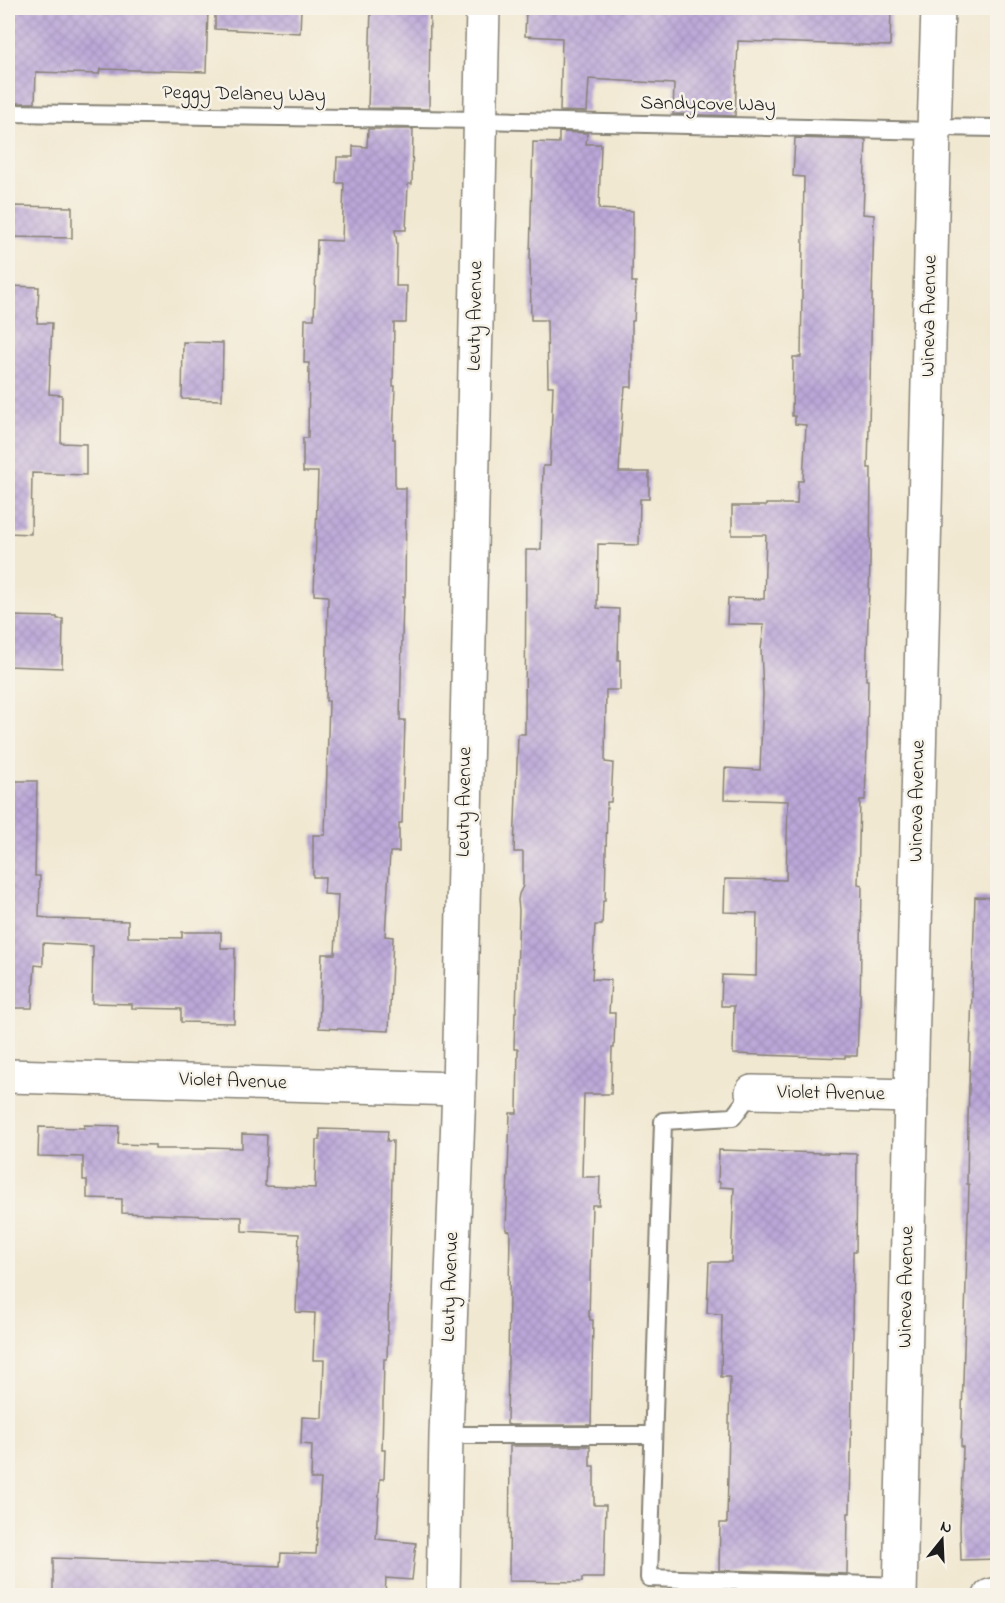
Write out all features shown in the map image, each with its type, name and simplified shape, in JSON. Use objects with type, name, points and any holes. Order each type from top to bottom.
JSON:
[{"type":"street","name":"Leuty Avenue","points":[[443,1596],[446,1435],[459,1089],[483,8]]},
{"type":"street","name":"Wineva Avenue","points":[[901,1591],[910,1096],[938,8]]},
{"type":"street","name":"Violet Avenue","points":[[8,1076],[459,1089]]},
{"type":"street","name":"Violet Avenue","points":[[752,1092],[910,1096]]},
{"type":"street","points":[[990,1596],[998,1594]]},
{"type":"lane","name":"Peggy Delaney Way","points":[[8,113],[481,120]]},
{"type":"lane","name":"Sandycove Way","points":[[481,120],[934,129],[998,128]]},
{"type":"lane","points":[[752,1092],[733,1117],[663,1121],[649,1578],[901,1591]]},
{"type":"lane","points":[[446,1435],[652,1435]]},
{"type":"building","points":[[8,8],[208,8],[206,72],[100,69],[99,74],[36,72],[35,103],[8,103]]},
{"type":"building","points":[[215,8],[301,8],[300,33],[215,29]]},
{"type":"building","points":[[371,8],[430,8],[429,109],[368,108]]},
{"type":"building","points":[[526,8],[891,8],[890,46],[738,41],[735,116],[673,114],[674,84],[589,79],[587,112],[560,111],[562,38],[525,36]]},
{"type":"building","points":[[368,129],[413,129],[412,184],[408,184],[406,230],[395,230],[396,286],[407,286],[406,323],[394,323],[393,386],[395,386],[393,439],[395,439],[395,488],[406,488],[405,597],[403,597],[400,720],[405,720],[402,823],[399,823],[399,852],[390,852],[385,936],[393,937],[389,1031],[319,1028],[322,954],[335,954],[338,895],[324,894],[325,877],[313,877],[313,835],[325,835],[329,701],[326,701],[328,596],[314,595],[318,472],[303,472],[303,438],[308,438],[309,363],[304,363],[305,319],[314,319],[317,240],[342,241],[344,183],[336,183],[337,157],[353,157],[353,146],[367,147]]},
{"type":"building","points":[[559,132],[587,133],[586,144],[601,144],[599,209],[633,211],[632,282],[636,282],[634,321],[632,321],[632,387],[625,387],[623,398],[619,472],[649,472],[649,499],[640,499],[639,545],[598,544],[597,608],[619,609],[620,690],[606,690],[605,762],[613,763],[611,802],[607,802],[605,901],[603,901],[602,925],[595,925],[592,979],[611,980],[609,1013],[615,1013],[611,1094],[584,1094],[582,1177],[600,1177],[599,1205],[592,1205],[589,1317],[593,1320],[591,1425],[510,1425],[507,1424],[510,1231],[506,1230],[510,1113],[517,1113],[518,1049],[514,1049],[518,900],[523,886],[523,852],[514,852],[518,734],[525,734],[526,550],[541,550],[543,466],[550,466],[553,386],[548,386],[547,320],[531,320],[533,142],[559,143]]},
{"type":"building","points":[[795,138],[866,140],[863,214],[874,215],[868,468],[871,468],[866,680],[868,680],[867,745],[865,800],[860,800],[858,884],[862,885],[860,1006],[857,1056],[845,1056],[845,1058],[733,1054],[734,1006],[721,1006],[722,975],[756,976],[757,913],[724,912],[725,879],[786,880],[788,801],[724,799],[725,768],[760,770],[763,694],[761,649],[764,625],[727,624],[728,598],[764,599],[766,535],[732,535],[732,506],[797,504],[798,481],[803,481],[806,425],[795,424],[795,416],[792,416],[793,357],[801,357],[804,177],[793,176]]},
{"type":"building","points":[[8,206],[72,207],[72,238],[8,237]]},
{"type":"building","points":[[8,286],[39,287],[37,323],[52,323],[49,394],[62,395],[61,443],[86,444],[86,475],[32,473],[31,534],[8,533]]},
{"type":"building","points":[[183,342],[223,343],[222,400],[182,399]]},
{"type":"building","points":[[8,616],[63,619],[62,668],[8,666]]},
{"type":"building","points":[[8,781],[37,781],[35,876],[40,876],[39,917],[128,921],[128,937],[182,938],[182,932],[221,932],[221,948],[235,948],[234,1023],[181,1022],[181,1009],[132,1008],[132,1004],[92,1003],[93,946],[43,943],[43,966],[35,965],[32,1008],[8,1008]]},
{"type":"building","points":[[975,897],[998,898],[998,1559],[961,1560],[963,1447],[961,1447]]},
{"type":"building","points":[[84,1125],[119,1126],[118,1144],[155,1145],[155,1149],[242,1148],[242,1134],[267,1135],[265,1186],[315,1188],[316,1140],[320,1140],[320,1129],[388,1131],[387,1141],[393,1141],[387,1359],[384,1359],[382,1450],[385,1450],[384,1479],[380,1479],[376,1539],[416,1543],[412,1580],[386,1578],[385,1596],[53,1596],[53,1558],[280,1566],[281,1553],[316,1554],[321,1479],[311,1479],[312,1445],[301,1444],[302,1417],[322,1418],[324,1360],[313,1360],[315,1313],[296,1312],[299,1234],[242,1231],[242,1217],[122,1213],[122,1199],[87,1198],[87,1180],[83,1180],[83,1157],[38,1156],[39,1127],[84,1128]]},
{"type":"building","points":[[719,1150],[857,1154],[847,1574],[719,1570],[720,1523],[727,1523],[730,1377],[721,1377],[722,1314],[707,1313],[709,1262],[731,1262],[734,1188],[720,1187],[720,1182],[718,1182]]},
{"type":"building","points":[[510,1446],[590,1446],[590,1466],[594,1466],[594,1505],[606,1505],[604,1578],[582,1578],[582,1582],[509,1581]]}]
